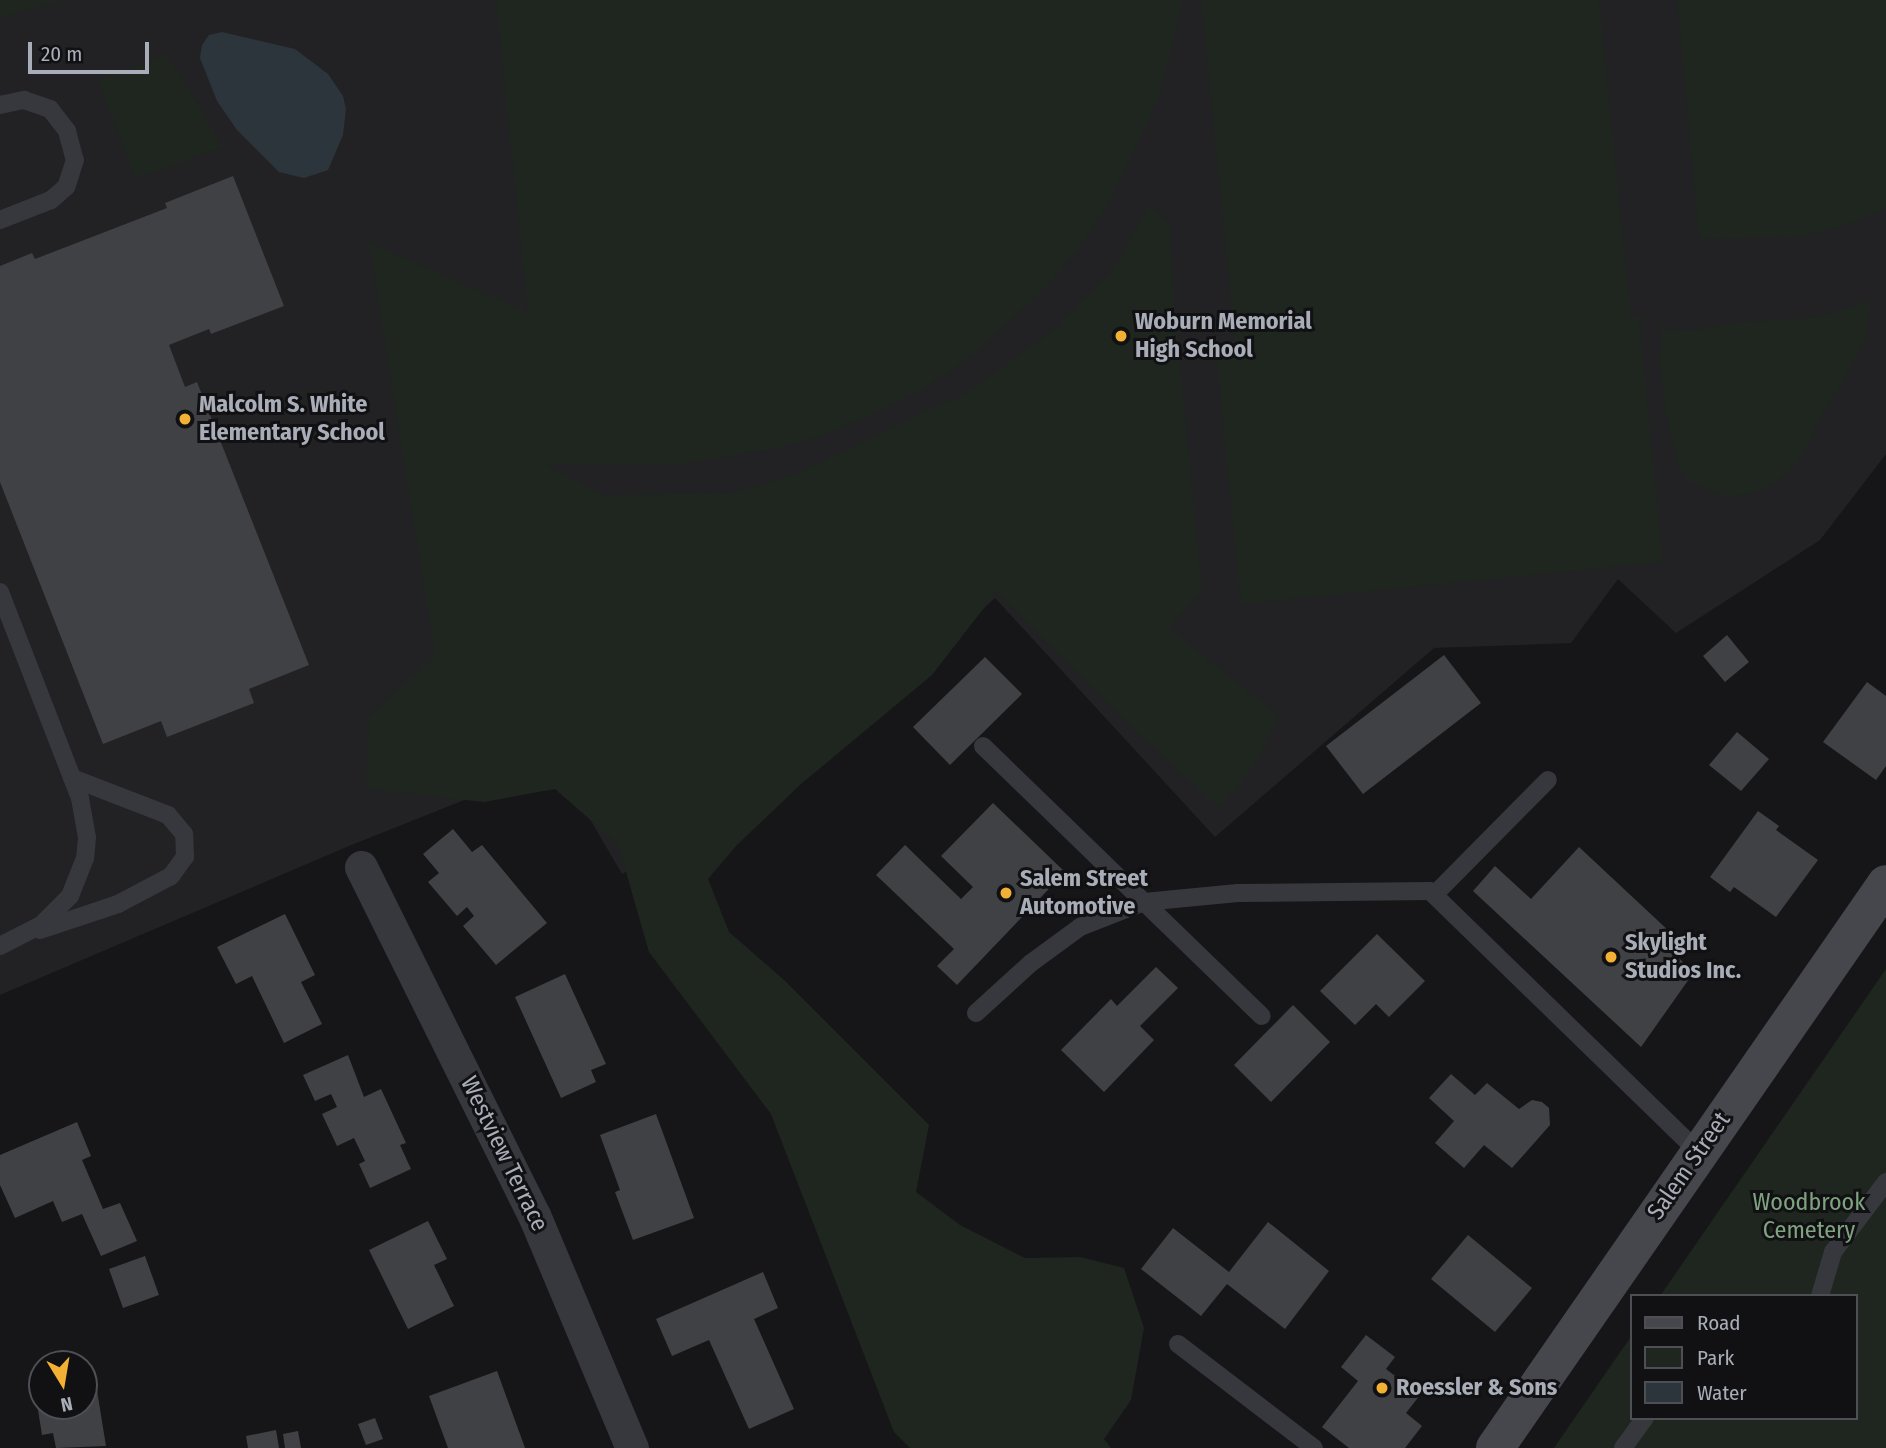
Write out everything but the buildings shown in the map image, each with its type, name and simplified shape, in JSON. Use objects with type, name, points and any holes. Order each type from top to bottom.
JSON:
[{"type":"street","name":"Westview Terrace","points":[[361,867],[534,1215],[632,1448]]},
{"type":"street","name":"Salem Street","points":[[1494,1448],[1886,884]]},
{"type":"lane","points":[[0,105],[24,100],[50,109],[67,131],[75,160],[66,187],[51,200],[0,220]]},
{"type":"lane","points":[[1,600],[85,817],[85,858],[70,896],[41,925],[23,936]]},
{"type":"lane","points":[[983,746],[1262,1016]]},
{"type":"lane","points":[[0,946],[118,904],[171,876],[185,857],[184,834],[169,815],[72,778]]},
{"type":"lane","points":[[1436,893],[1548,780]]},
{"type":"lane","points":[[976,1013],[1031,963],[1080,927],[1144,902],[1238,893],[1402,889],[1436,893],[1698,1152]]},
{"type":"lane","points":[[1821,1294],[1833,1252],[1886,1182]]},
{"type":"lane","points":[[1178,1344],[1314,1448]]},
{"type":"lane","points":[[1623,1448],[1644,1420]]},
{"type":"shaded area","name":"Woburn Memorial High School","points":[[0,0],[1886,0],[1886,454],[1820,540],[1676,633],[1618,579],[1571,643],[1434,648],[1215,837],[995,598],[815,765],[622,874],[557,763],[349,846],[0,995]]},
{"type":"green space","points":[[0,0],[62,0],[0,18]]},
{"type":"green space","points":[[496,0],[1183,0],[1159,97],[1111,198],[1080,247],[1048,286],[964,362],[919,390],[870,415],[824,435],[774,449],[682,464],[545,464],[603,495],[733,493],[795,474],[966,393],[1058,327],[1113,270],[1150,204],[1170,226],[1174,304],[1202,591],[1169,628],[1279,716],[1253,767],[1219,808],[1141,735],[997,591],[932,675],[801,784],[736,846],[708,879],[729,932],[784,980],[929,1125],[916,1192],[960,1225],[1025,1258],[1080,1257],[1124,1268],[1144,1328],[1131,1400],[1104,1439],[1111,1448],[910,1448],[894,1432],[771,1114],[649,952],[618,844],[555,789],[484,802],[366,789],[369,717],[435,656],[369,242],[528,313]]},
{"type":"green space","points":[[1201,0],[1599,0],[1631,317],[1639,317],[1663,562],[1241,604],[1216,353],[1236,350]]},
{"type":"green space","points":[[1677,0],[1886,0],[1886,208],[1848,225],[1798,237],[1699,239]]},
{"type":"green space","points":[[165,55],[202,110],[222,147],[136,179],[98,80]]},
{"type":"green space","points":[[1871,300],[1865,342],[1818,422],[1802,458],[1775,483],[1748,495],[1722,496],[1691,482],[1679,468],[1666,416],[1660,364],[1661,329],[1696,330],[1739,322],[1792,320],[1834,313]]},
{"type":"green space","name":"Woodbrook Cemetery","points":[[1886,969],[1886,1448],[1554,1448],[1630,1338],[1630,1420],[1858,1420],[1858,1294],[1661,1294]]},
{"type":"water","points":[[222,32],[295,49],[328,74],[343,96],[346,109],[343,135],[328,170],[304,178],[279,172],[237,130],[217,101],[200,58],[202,45],[209,35]]},
{"type":"place","name":"Woburn Memorial High School","points":[[1121,336]]},
{"type":"place","name":"Malcolm S. White Elementary School","points":[[185,419]]},
{"type":"place","name":"Salem Street Automotive","points":[[1006,893]]},
{"type":"place","name":"Skylight Studios Inc.","points":[[1611,957]]},
{"type":"place","name":"Roessler & Sons","points":[[1382,1388]]}]
